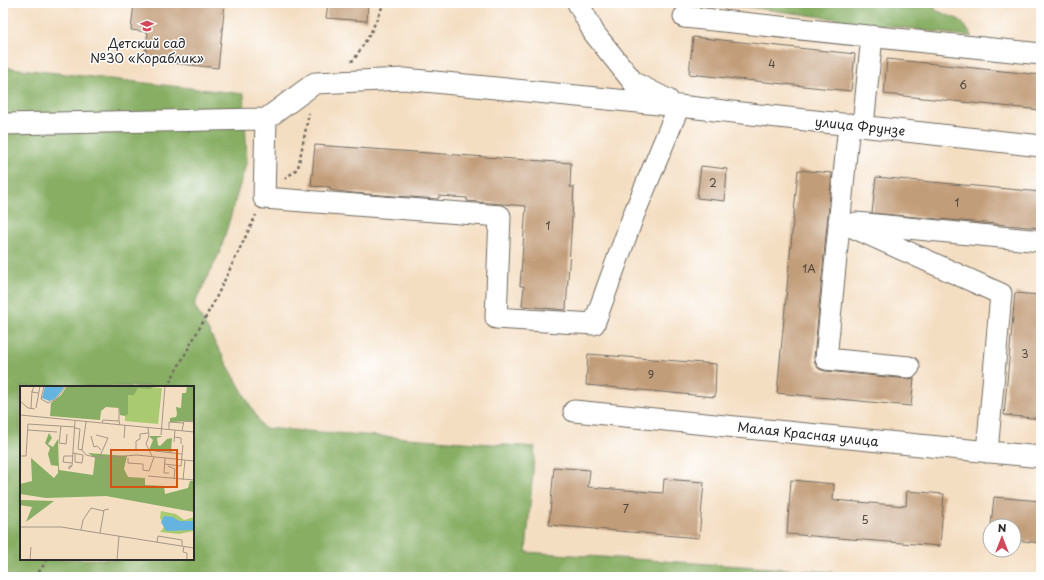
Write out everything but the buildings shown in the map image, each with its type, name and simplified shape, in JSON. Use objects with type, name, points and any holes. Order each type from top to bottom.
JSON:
[{"type":"street","points":[[3,124],[266,119],[264,198],[500,216],[496,318],[594,324],[634,214],[679,106],[634,83],[594,33],[578,3]]},
{"type":"street","points":[[684,17],[1041,54]]},
{"type":"street","points":[[872,36],[839,221],[826,359],[909,367]]},
{"type":"street","name":"улица Фрунзе","points":[[266,119],[315,83],[397,80],[679,106],[1041,146]]},
{"type":"street","points":[[839,221],[1041,242]]},
{"type":"street","points":[[839,221],[1001,294],[987,452]]},
{"type":"street","name":"Малая Красная улица","points":[[574,411],[1041,457]]},
{"type":"path","points":[[36,577],[47,560]]},
{"type":"green space","points":[[717,3],[935,3],[935,10],[960,20],[973,37]]},
{"type":"green space","points":[[3,67],[244,94],[247,161],[220,252],[194,305],[263,428],[535,447],[526,552],[832,572],[832,577],[3,577]]},
{"type":"place","name":"Детский сад №30 «Кораблик»","points":[[147,26]]}]
